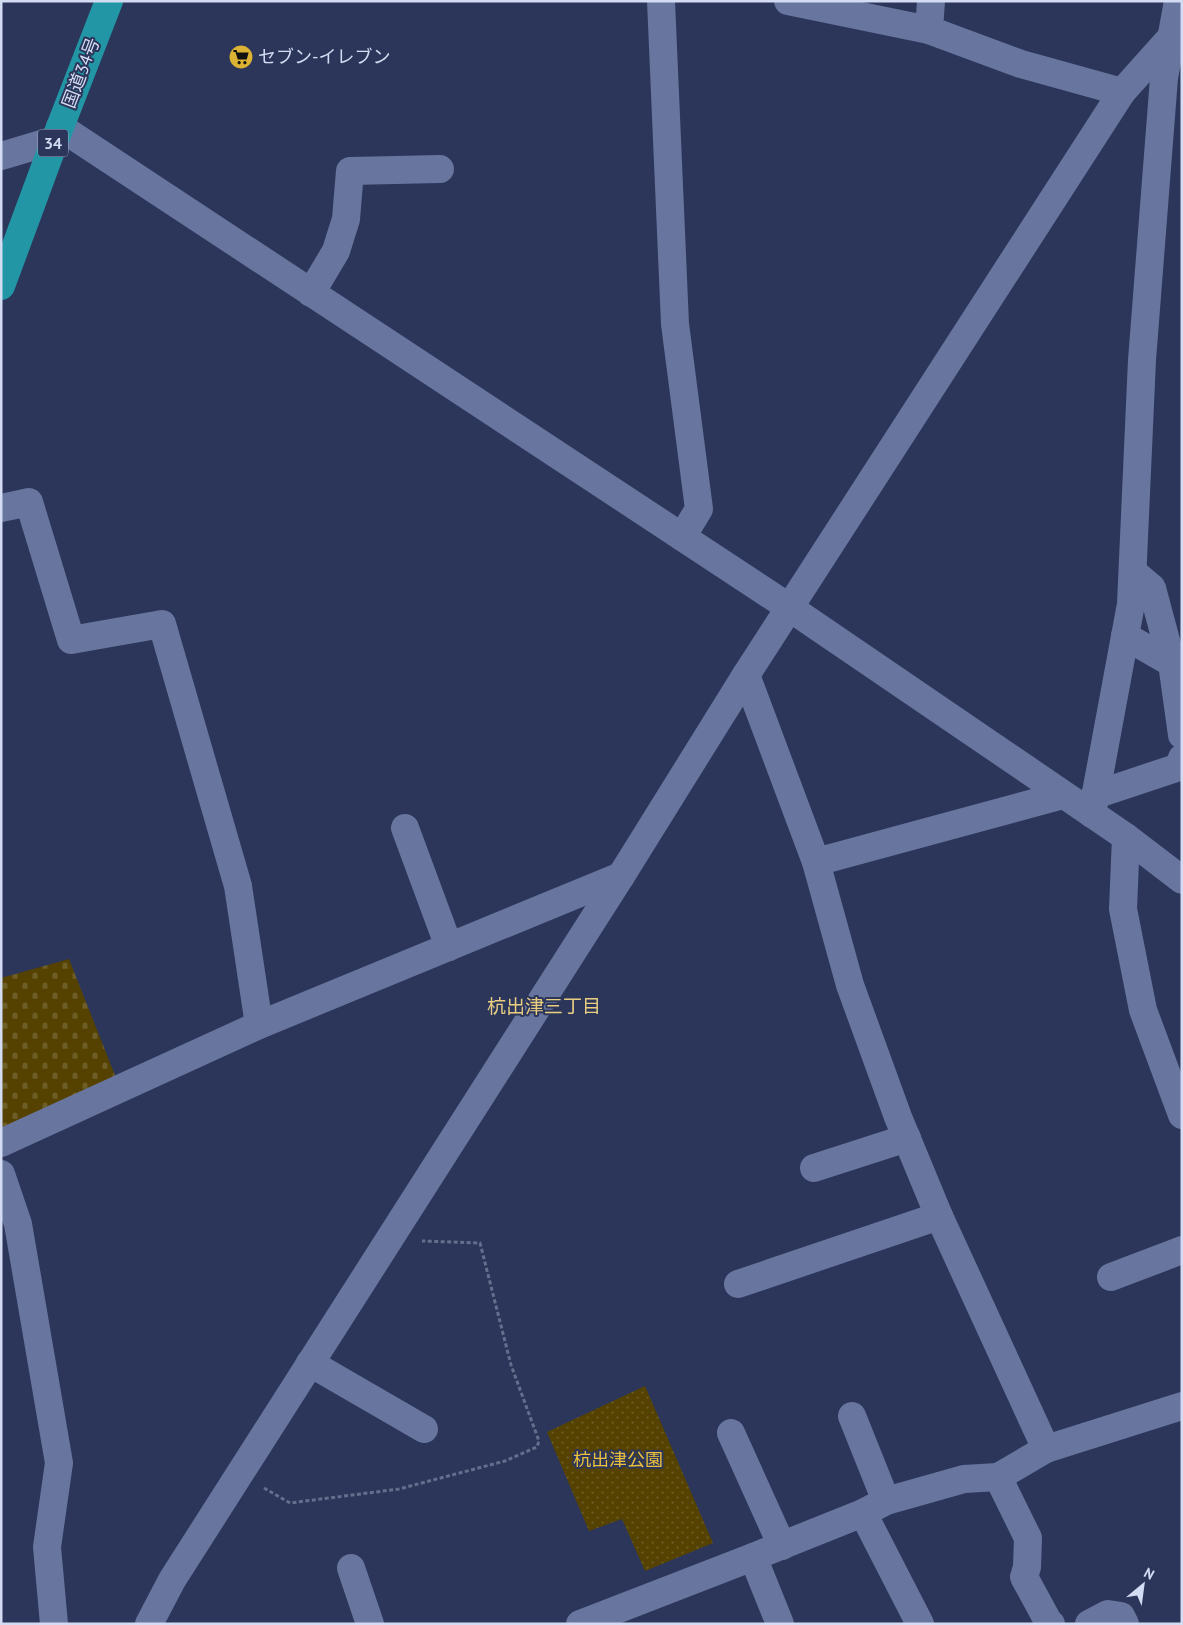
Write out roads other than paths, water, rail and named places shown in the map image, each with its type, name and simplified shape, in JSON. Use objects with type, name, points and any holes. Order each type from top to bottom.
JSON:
[{"type":"highway","name":"国道34号","points":[[1,286],[109,1]]},
{"type":"street","points":[[661,1],[675,324],[699,509],[682,537]]},
{"type":"street","points":[[788,1],[928,30],[1021,64],[1122,92]]},
{"type":"street","points":[[928,30],[930,1]]},
{"type":"street","points":[[1094,805],[1131,604],[1142,360],[1174,68],[1174,34],[1178,1]]},
{"type":"street","points":[[149,1624],[172,1580],[621,876],[746,675],[1122,92],[1174,34]]},
{"type":"street","points":[[1,156],[57,134],[311,293],[790,608],[1063,795],[1094,805],[1126,837],[1182,880]]},
{"type":"street","points":[[311,293],[336,251],[346,219],[350,171],[440,169]]},
{"type":"street","points":[[1,508],[29,502],[71,640],[162,624],[238,886],[259,1025]]},
{"type":"street","points":[[1133,572],[1152,588],[1177,662],[1182,734]]},
{"type":"street","points":[[1125,636],[1177,662]]},
{"type":"street","points":[[746,675],[816,862],[850,985],[907,1138],[939,1216],[1046,1450]]},
{"type":"street","points":[[1094,805],[1179,767],[1182,758]]},
{"type":"street","points":[[816,862],[1063,795]]},
{"type":"street","points":[[405,828],[449,947]]},
{"type":"street","points":[[1126,837],[1123,910],[1143,1010],[1182,1115]]},
{"type":"street","points":[[1,1143],[259,1025],[621,876]]},
{"type":"street","points":[[814,1168],[907,1138]]},
{"type":"street","points":[[1,1174],[18,1224],[59,1463],[47,1547],[54,1624]]},
{"type":"street","points":[[738,1284],[939,1216]]},
{"type":"street","points":[[1111,1277],[1182,1250]]},
{"type":"street","points":[[310,1363],[424,1430]]},
{"type":"street","points":[[580,1624],[642,1614],[753,1557],[875,1507],[964,1480],[998,1477],[1046,1450],[1182,1406]]},
{"type":"street","points":[[852,1416],[875,1507],[920,1624]]},
{"type":"street","points":[[731,1433],[782,1546]]},
{"type":"street","points":[[998,1477],[1028,1538],[1027,1567],[1024,1577],[1048,1623],[1051,1624]]},
{"type":"street","points":[[753,1557],[780,1624]]},
{"type":"street","points":[[351,1568],[370,1624]]},
{"type":"street","points":[[1089,1624],[1108,1614],[1120,1616],[1125,1624]]},
{"type":"place","name":"セブン-イレブン","points":[[241,57]]},
{"type":"district","name":"杭出津三丁目","points":[[544,1006]]},
{"type":"park label","name":"杭出津公園","points":[[618,1460]]}]
